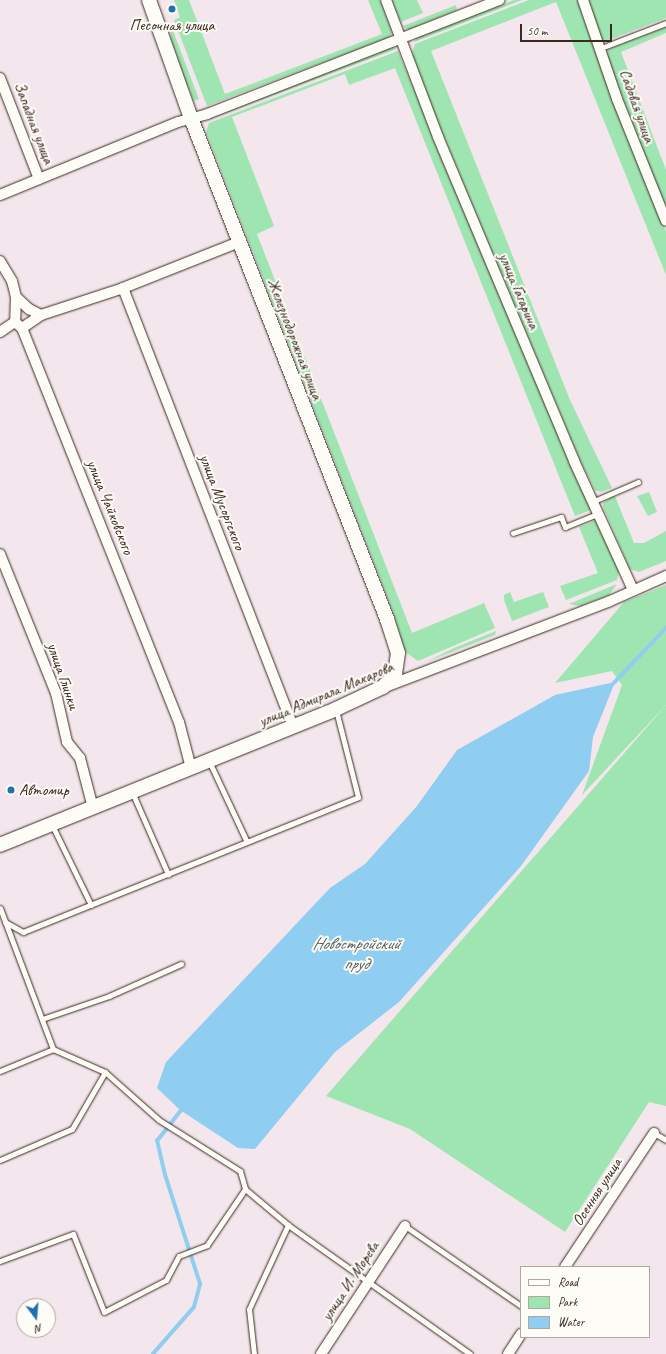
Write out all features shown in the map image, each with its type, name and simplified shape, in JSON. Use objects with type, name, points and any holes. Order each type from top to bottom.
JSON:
[{"type":"street","name":"Железнодорожная улица","points":[[149,0],[191,118],[387,620],[398,653],[395,674],[383,687]]},
{"type":"street","name":"улица Гагарина","points":[[386,0],[438,137],[574,461],[594,501],[633,590]]},
{"type":"street","points":[[0,195],[191,118],[500,0]]},
{"type":"street","name":"Садовая улица","points":[[583,0],[618,98],[666,221]]},
{"type":"street","name":"Западная улица","points":[[0,78],[39,179]]},
{"type":"street","points":[[0,332],[41,315],[123,288],[239,242]]},
{"type":"street","name":"улица Чайковского","points":[[0,261],[12,281],[16,297],[19,325],[179,722],[191,768]]},
{"type":"street","name":"улица Мусоргского","points":[[123,288],[293,727]]},
{"type":"street","points":[[16,297],[41,315]]},
{"type":"street","name":"улица Глинки","points":[[0,554],[56,693],[67,742],[80,758],[93,808]]},
{"type":"street","name":"улица Адмирала Макарова","points":[[0,845],[293,727],[383,687],[666,576]]},
{"type":"street","name":"Осенняя улица","points":[[566,1266],[654,1133]]},
{"type":"street","name":"улица И. Морева","points":[[321,1354],[366,1283],[406,1226]]},
{"type":"street","points":[[508,1354],[520,1336]]},
{"type":"lane","points":[[601,48],[666,23]]},
{"type":"lane","points":[[594,501],[638,482]]},
{"type":"lane","points":[[513,533],[561,517],[565,526],[599,512]]},
{"type":"lane","points":[[5,922],[23,932],[358,797],[336,709]]},
{"type":"lane","points":[[209,760],[247,842]]},
{"type":"lane","points":[[132,792],[168,874]]},
{"type":"lane","points":[[51,824],[90,905]]},
{"type":"lane","points":[[0,908],[53,1049],[105,1072],[159,1120],[240,1171],[245,1189],[288,1225],[366,1283],[470,1354]]},
{"type":"lane","points":[[42,1019],[108,996],[181,964]]},
{"type":"lane","points":[[0,1071],[53,1049]]},
{"type":"lane","points":[[0,1160],[72,1129],[105,1072]]},
{"type":"lane","points":[[654,1133],[666,1140]]},
{"type":"lane","points":[[0,1261],[73,1234],[104,1312],[166,1280],[179,1256],[207,1245],[245,1189]]},
{"type":"lane","points":[[254,1354],[248,1309],[288,1225]]},
{"type":"lane","points":[[406,1226],[520,1305]]},
{"type":"green space","points":[[174,0],[189,0],[225,94],[382,34],[368,0],[380,0],[392,32],[390,37],[207,106],[174,20],[180,17]]},
{"type":"green space","points":[[392,0],[417,0],[423,13],[401,22]]},
{"type":"green space","points":[[514,0],[522,0],[414,42],[417,37]]},
{"type":"green space","points":[[529,0],[578,0],[614,102],[666,232],[666,275],[556,2],[431,51],[570,400],[612,488],[601,492],[595,490],[580,460],[442,132],[412,54],[415,44]]},
{"type":"green space","points":[[588,0],[666,0],[666,18],[606,41],[602,39]]},
{"type":"green space","points":[[456,5],[457,10],[408,30],[403,26]]},
{"type":"green space","points":[[170,23],[199,99],[194,101],[171,39]]},
{"type":"green space","points":[[666,27],[666,33],[621,52],[666,170],[666,210],[606,55],[609,49]]},
{"type":"green space","points":[[393,47],[396,49],[210,119],[210,117]]},
{"type":"green space","points":[[398,51],[591,510],[575,516],[395,68],[349,85],[345,74],[232,117],[274,226],[257,234],[412,633],[484,603],[495,628],[418,661],[404,651],[394,614],[206,132],[209,123]]},
{"type":"green space","points":[[649,492],[657,512],[648,516],[637,496]]},
{"type":"green space","points":[[614,494],[634,543],[644,543],[666,531],[666,561],[639,572],[630,569],[603,507],[603,503]]},
{"type":"green space","points":[[596,520],[619,571],[617,580],[566,600],[560,586],[598,573],[579,527]]},
{"type":"green space","points":[[617,584],[609,595],[580,606],[569,604]]},
{"type":"green space","points":[[666,585],[666,705],[582,795],[622,685],[612,671],[555,683],[624,602]]},
{"type":"green space","points":[[510,592],[514,602],[543,592],[549,607],[512,621],[504,600],[504,595]]},
{"type":"green space","points":[[496,631],[495,635],[426,662],[454,648]]},
{"type":"green space","points":[[666,705],[666,1106],[649,1102],[565,1232],[410,1129],[326,1096]]},
{"type":"water","name":"Новостройский пруд","points":[[615,682],[593,737],[589,771],[521,866],[399,1002],[335,1052],[255,1149],[238,1148],[180,1110],[157,1088],[166,1062],[330,888],[365,864],[417,806],[457,750],[555,695]]},
{"type":"waterway","points":[[612,685],[666,628]]},
{"type":"waterway","points":[[153,1354],[194,1307],[200,1284],[165,1175],[157,1141],[183,1108]]},
{"type":"place","name":"Песочная улица","points":[[172,9]]},
{"type":"place","name":"Автомир","points":[[11,790]]}]
